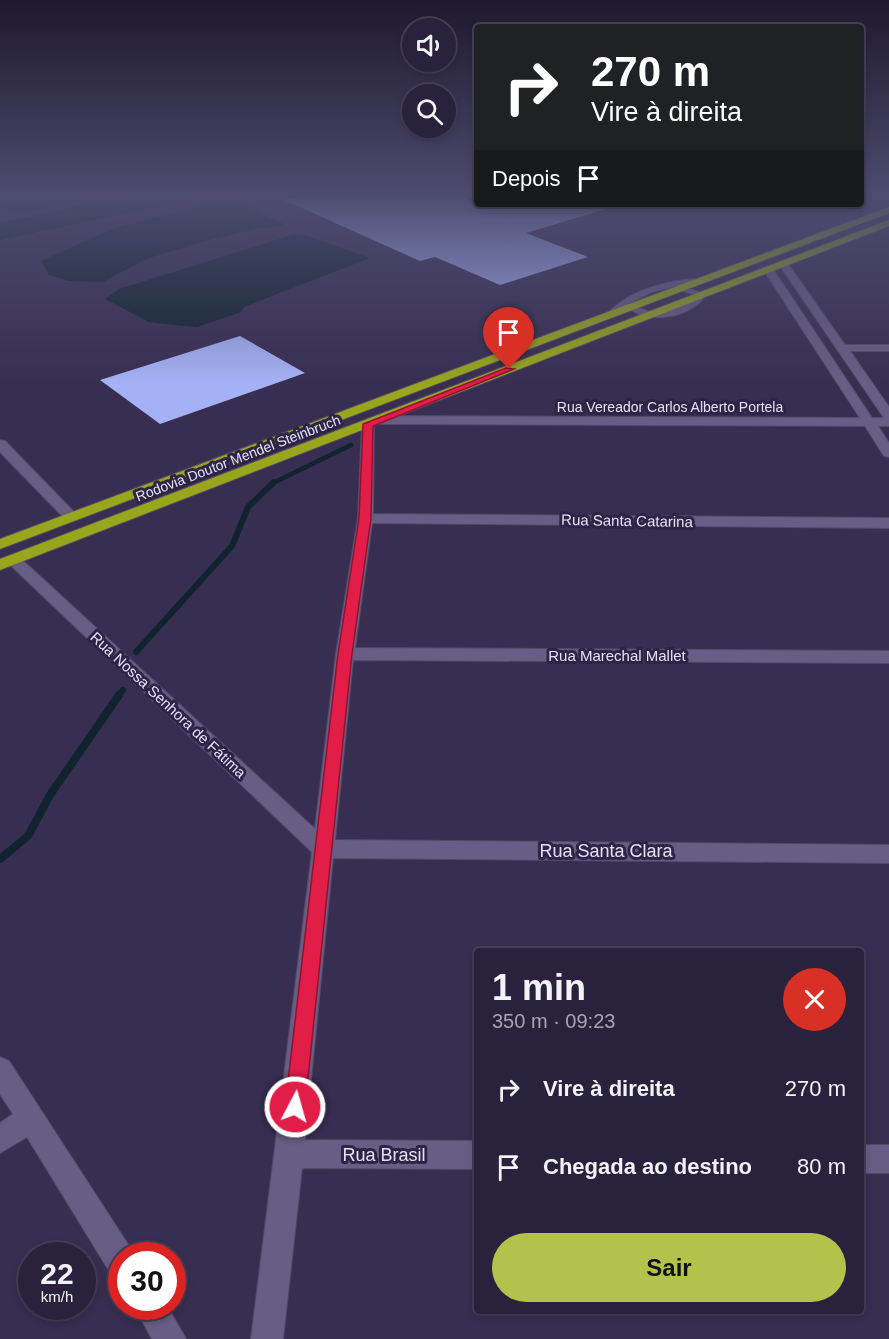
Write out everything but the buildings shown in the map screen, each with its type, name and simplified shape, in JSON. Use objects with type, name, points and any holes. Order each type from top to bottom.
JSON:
[{"type":"highway","name":"Rodovia Doutor Mendel Steinbruch","points":[[0,544],[765,256]]},
{"type":"highway","name":"Rodovia Doutor Mendel Steinbruch","points":[[7,563],[800,256]]},
{"type":"street","points":[[783,263],[889,416]]},
{"type":"street","points":[[768,269],[889,453]]},
{"type":"street","points":[[843,348],[889,348]]},
{"type":"street","points":[[829,362],[852,361]]},
{"type":"street","points":[[267,1339],[290,1154],[345,654],[365,518],[374,422]]},
{"type":"street","name":"Rua Vereador Carlos Alberto Portela","points":[[374,422],[889,422]]},
{"type":"street","points":[[0,444],[71,517]]},
{"type":"street","name":"Rua Santa Catarina","points":[[365,518],[889,523]]},
{"type":"street","name":"Rua Nossa Senhora de Fátima","points":[[7,563],[323,849]]},
{"type":"street","name":"Rua Marechal Mallet","points":[[345,654],[889,657]]},
{"type":"street","name":"Rua Santa Clara","points":[[323,849],[889,854]]},
{"type":"street","points":[[0,1070],[109,1242]]},
{"type":"street","points":[[0,1139],[30,1119]]},
{"type":"street","name":"Rua Brasil","points":[[290,1154],[474,1155]]},
{"type":"street","points":[[864,1159],[889,1159]]},
{"type":"street","points":[[158,1320],[170,1339]]},
{"type":"lane","points":[[612,313],[631,297],[662,285],[699,281]]},
{"type":"lane","points":[[681,287],[702,295]]},
{"type":"lane","points":[[630,306],[650,315]]},
{"type":"water","points":[[51,256],[154,256],[103,282],[69,281],[49,275],[41,261]]},
{"type":"water","points":[[223,256],[370,258],[244,307],[241,312],[197,327],[149,322],[105,299],[119,289]]},
{"type":"waterway","points":[[273,483],[351,445]]},
{"type":"waterway","points":[[136,652],[232,546],[248,507],[274,482]]},
{"type":"waterway","points":[[118,697],[123,690]]},
{"type":"waterway","points":[[0,859],[28,836],[50,795],[119,695]]},
{"type":"route","points":[[295,1107],[345,654],[365,518],[368,424],[509,369]]}]
